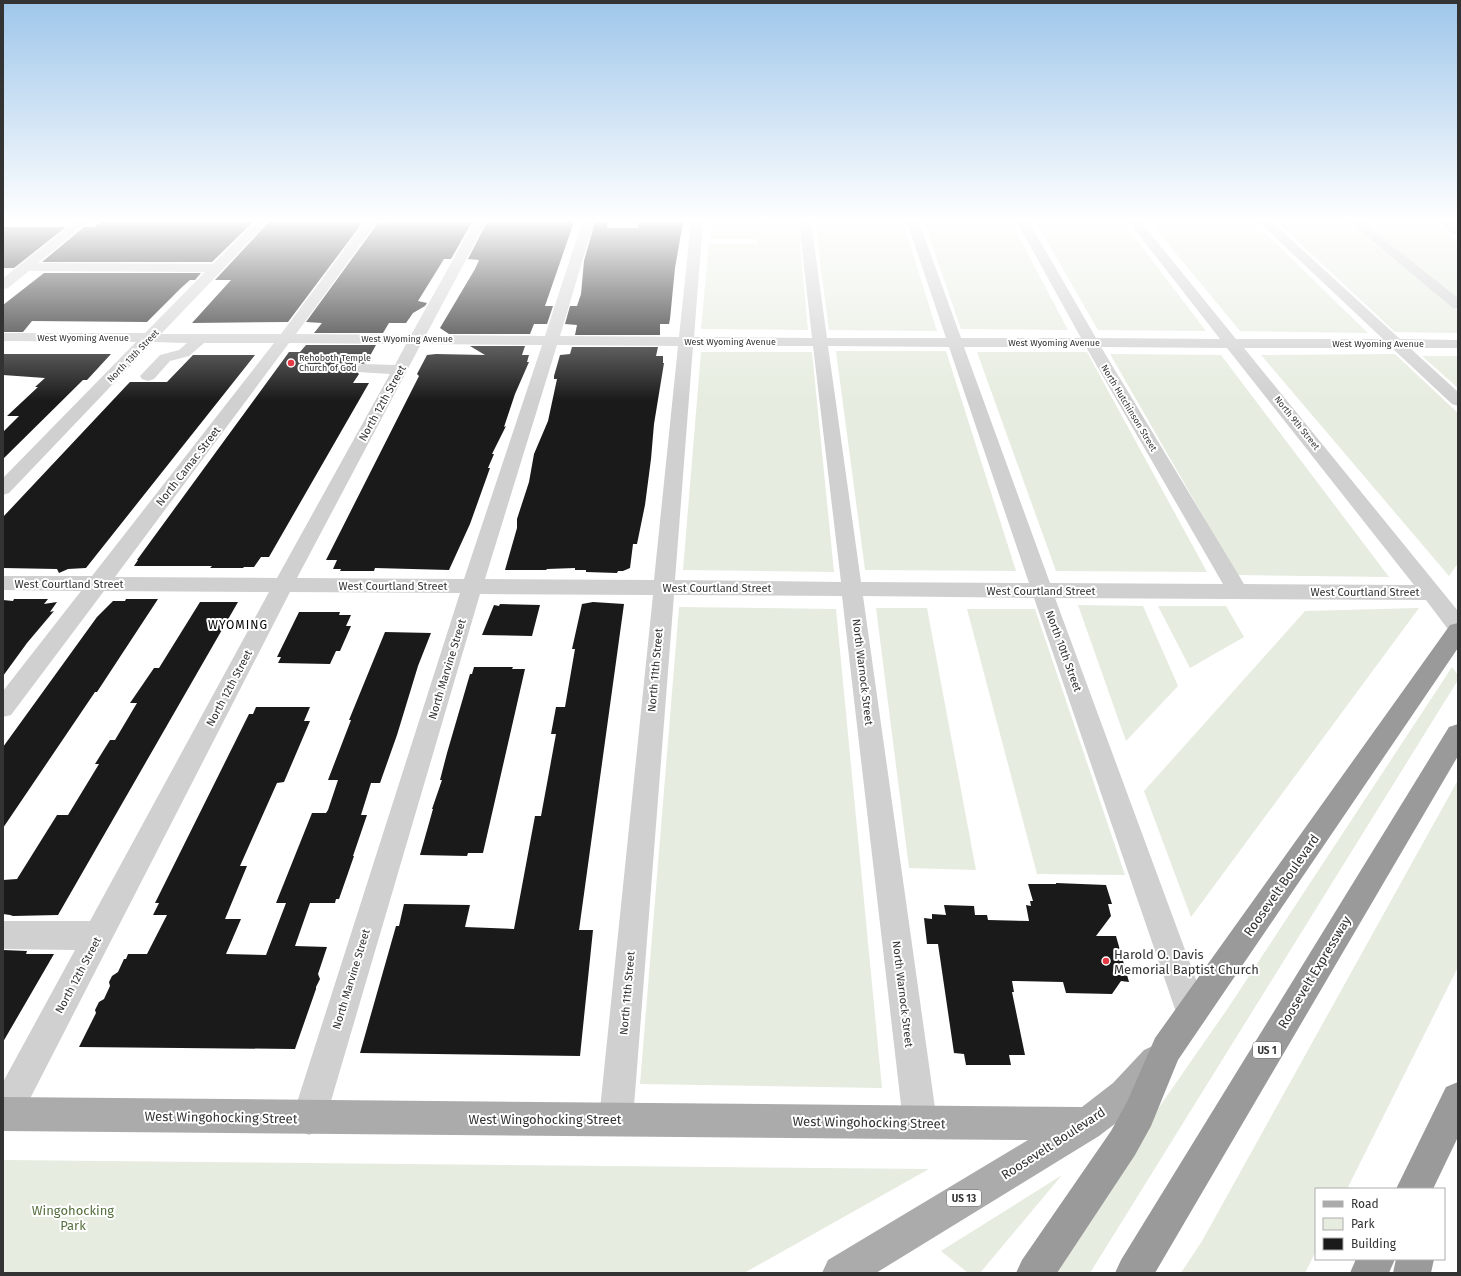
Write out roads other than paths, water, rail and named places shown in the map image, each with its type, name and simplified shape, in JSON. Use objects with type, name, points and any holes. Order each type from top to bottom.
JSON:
[{"type":"highway","name":"Roosevelt Boulevard","points":[[1166,1049],[1458,631]]},
{"type":"highway","name":"Roosevelt Expressway","points":[[1134,1273],[1458,734]]},
{"type":"highway","points":[[1035,1273],[1123,1144],[1139,1114],[1166,1049]]},
{"type":"highway","points":[[1415,1188],[1432,1155],[1458,1099]]},
{"type":"highway","points":[[1427,1188],[1432,1155]]},
{"type":"highway","points":[[1369,1273],[1376,1260]]},
{"type":"highway","points":[[1412,1273],[1415,1260]]},
{"type":"main road","name":"Roosevelt Boulevard","points":[[840,1273],[1088,1124],[1125,1095],[1166,1049]]},
{"type":"main road","name":"West Wingohocking Street","points":[[4,1114],[1088,1124]]},
{"type":"street","name":"North 13th Street","points":[[3,489],[203,282]]},
{"type":"street","name":"North Camac Street","points":[[3,708],[327,282]]},
{"type":"street","name":"North 12th Street","points":[[4,1114],[283,585],[448,282]]},
{"type":"street","name":"North Marvine Street","points":[[309,1118],[472,587],[570,282]]},
{"type":"street","name":"North 11th Street","points":[[616,1119],[691,282]]},
{"type":"street","name":"North Warnock Street","points":[[812,282],[920,1122]]},
{"type":"street","name":"North 10th Street","points":[[934,282],[1042,591],[1192,1012]]},
{"type":"street","name":"North Hutchinson Street","points":[[1056,282],[1091,343],[1238,592]]},
{"type":"street","name":"North 9th Street","points":[[1183,282],[1458,626]]},
{"type":"street","points":[[1329,282],[1458,400]]},
{"type":"street","points":[[1429,282],[1458,305]]},
{"type":"street","name":"West Wyoming Avenue","points":[[3,337],[552,341],[1458,344]]},
{"type":"street","points":[[148,376],[165,358],[184,353],[201,338]]},
{"type":"street","points":[[364,369],[400,370]]},
{"type":"street","name":"West Courtland Street","points":[[3,583],[1432,593]]},
{"type":"street","points":[[3,935],[98,936]]},
{"type":"place","name":"Rehoboth Temple Church of God","points":[[291,363]]},
{"type":"place","name":"Harold O. Davis Memorial Baptist Church","points":[[1106,961]]},
{"type":"district","name":"WYOMING","points":[[238,625]]},
{"type":"park label","name":"Wingohocking Park","points":[[73,1218]]}]
